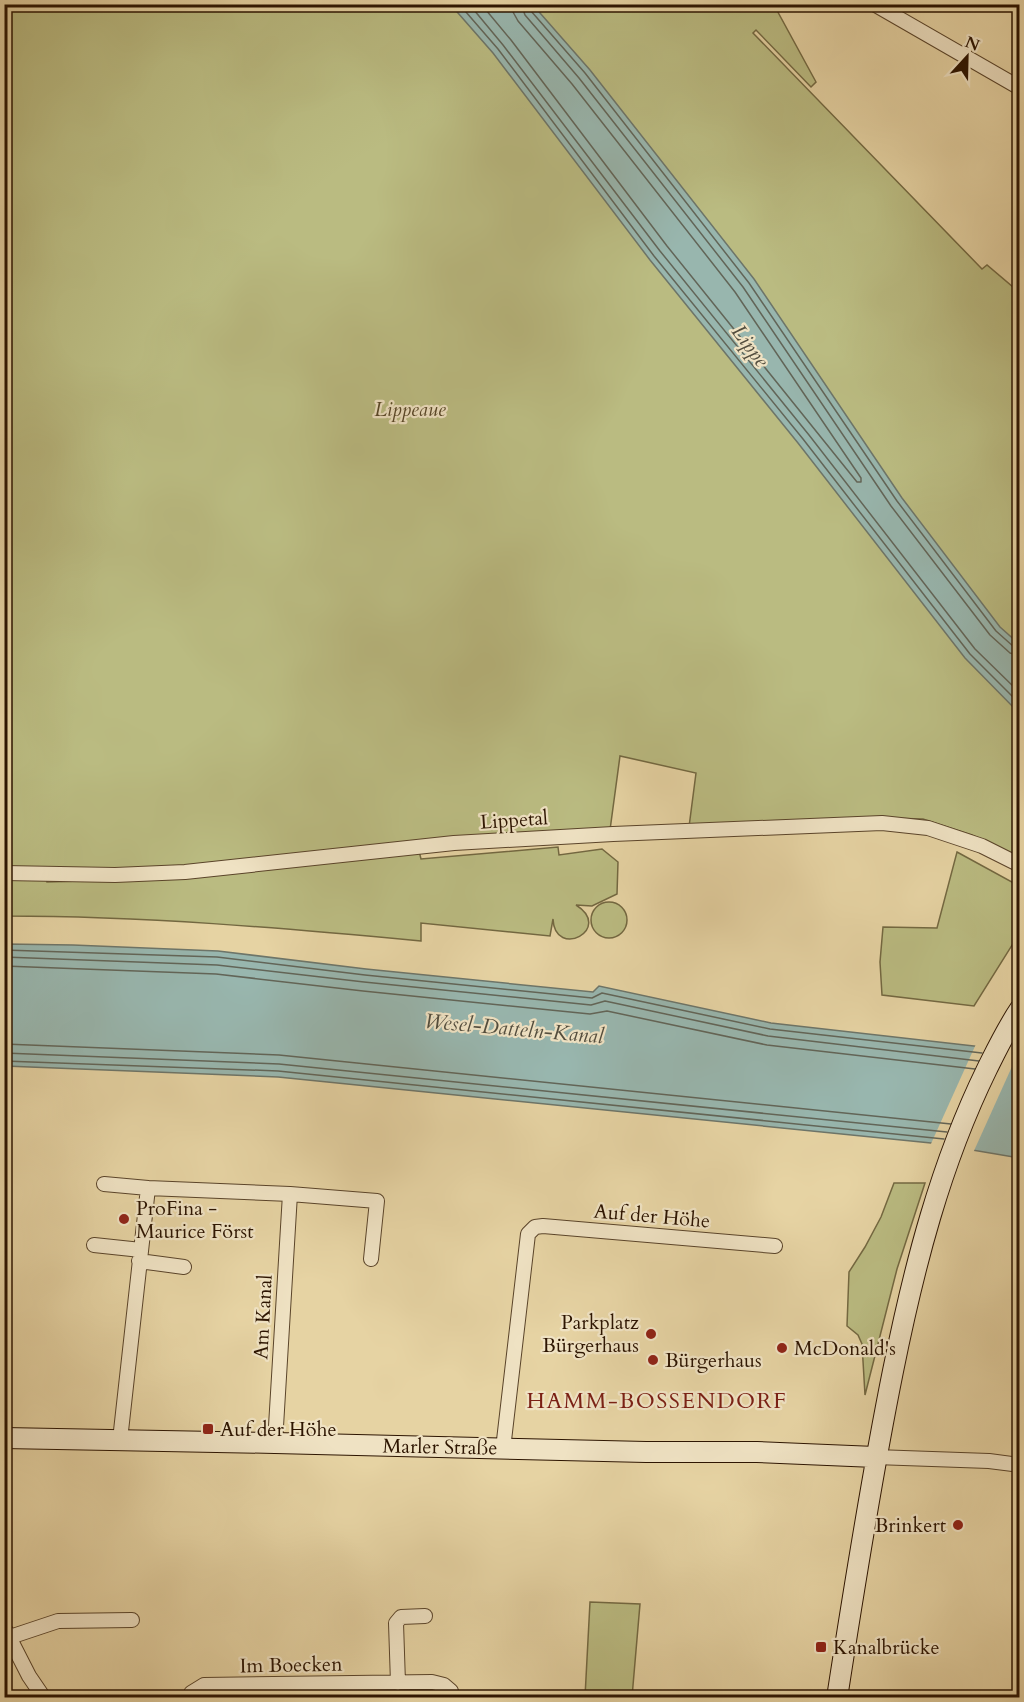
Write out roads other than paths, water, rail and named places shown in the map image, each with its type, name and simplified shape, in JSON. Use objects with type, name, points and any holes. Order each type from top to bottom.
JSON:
[{"type":"main road","points":[[837,1698],[875,1457],[908,1297],[934,1200],[972,1101],[1018,1012]]},
{"type":"main road","name":"Marler Straße","points":[[4,1438],[657,1453],[757,1452],[875,1457]]},
{"type":"street","points":[[874,4],[1020,88]]},
{"type":"street","name":"Lippetal","points":[[4,873],[115,875],[185,872],[454,843],[613,834],[882,824],[928,828],[982,846],[1020,866]]},
{"type":"street","points":[[104,1184],[377,1201],[371,1259]]},
{"type":"street","points":[[120,1440],[148,1188]]},
{"type":"street","name":"Am Kanal","points":[[275,1443],[290,1194]]},
{"type":"street","name":"Auf der Höhe","points":[[504,1449],[528,1234],[535,1227],[775,1246]]},
{"type":"street","points":[[94,1245],[184,1267]]},
{"type":"street","points":[[875,1457],[989,1461],[1020,1465]]},
{"type":"street","points":[[398,1683],[396,1623],[401,1617],[425,1616]]},
{"type":"street","points":[[44,1698],[6,1635],[58,1621],[132,1620]]},
{"type":"street","name":"Im Boecken","points":[[190,1698],[191,1694],[204,1685],[432,1682],[444,1685],[452,1691],[452,1698]]},
{"type":"water","name":"Lippe","points":[[451,5],[533,5],[590,70],[754,279],[902,498],[1000,627],[1019,644],[1019,713],[965,658],[798,443],[650,260],[493,53]]},
{"type":"water","name":"Wesel-Datteln-Kanal","points":[[5,944],[218,951],[366,969],[593,992],[599,986],[771,1023],[1019,1051],[1019,1158],[931,1143],[278,1077],[5,1066]]},
{"type":"place","name":"ProFina - Maurice Först","points":[[124,1219]]},
{"type":"place","name":"Parkplatz Bürgerhaus","points":[[651,1334]]},
{"type":"place","name":"McDonald's","points":[[782,1348]]},
{"type":"place","name":"Bürgerhaus","points":[[653,1360]]},
{"type":"place","name":"Auf der Höhe","points":[[208,1429]]},
{"type":"place","name":"Brinkert","points":[[958,1525]]},
{"type":"place","name":"Kanalbrücke","points":[[821,1647]]},
{"type":"district","name":"HAMM-BOSSENDORF","points":[[657,1401]]},
{"type":"park label","name":"Lippeaue","points":[[410,409]]}]
